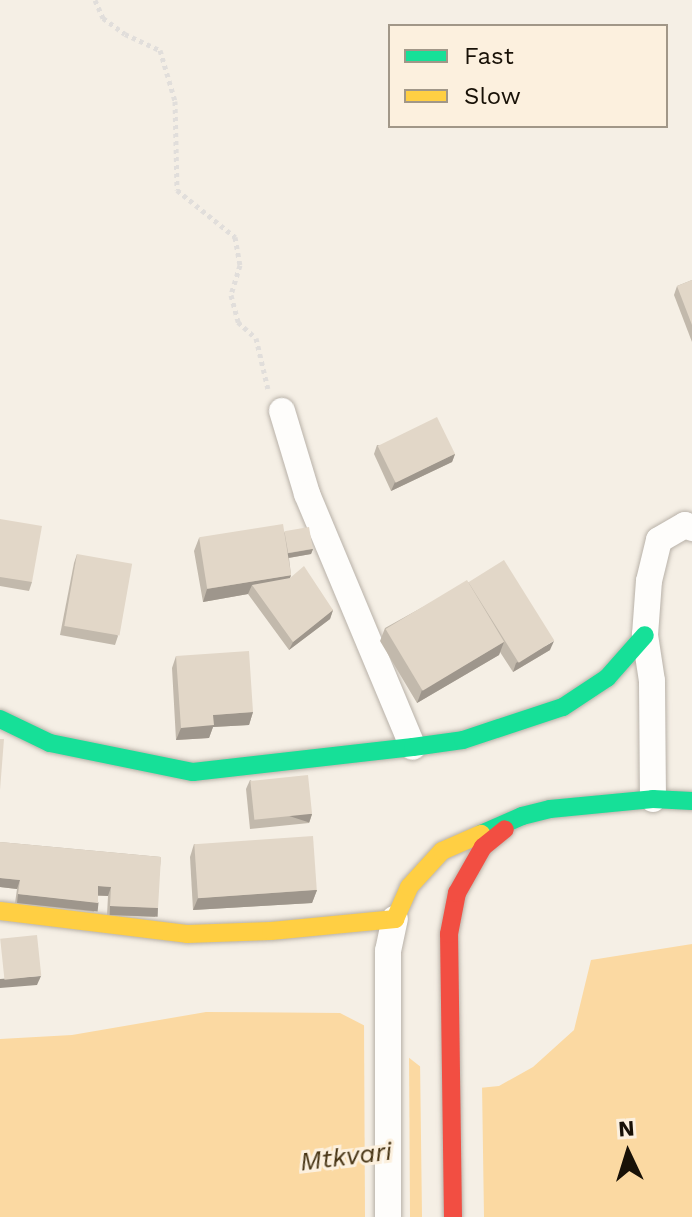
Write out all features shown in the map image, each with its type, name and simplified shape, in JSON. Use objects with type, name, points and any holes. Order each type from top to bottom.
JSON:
[{"type":"street","points":[[275,401],[307,494],[413,747]]},
{"type":"street","points":[[653,799],[652,681],[645,635],[649,581],[659,540],[685,525],[692,528]]},
{"type":"street","points":[[0,719],[50,743],[193,772],[413,747],[463,740],[563,707],[607,678],[645,635]]},
{"type":"street","points":[[388,1217],[388,951],[395,919],[409,887],[442,851],[522,816],[550,809],[653,799],[692,801]]},
{"type":"street","points":[[453,1217],[448,949],[457,893],[483,847],[522,816]]},
{"type":"street","points":[[0,911],[187,934],[271,931],[395,919]]},
{"type":"path","points":[[95,0],[103,18],[125,34],[160,50],[175,101],[177,190],[235,237],[240,265],[231,295],[238,322],[256,338],[275,401]]},
{"type":"water","name":"Mtkvari","points":[[692,944],[692,1217],[0,1217],[0,1039],[72,1035],[206,1012],[340,1013],[375,1031],[431,1075],[469,1089],[499,1086],[533,1067],[574,1030],[591,960]]},
{"type":"pier","points":[[364,1020],[409,1050],[410,1217],[365,1217]]},
{"type":"pier","points":[[420,1059],[433,1072],[469,1085],[482,1084],[484,1217],[422,1217]]},
{"type":"building","points":[[692,280],[692,325],[677,286]]},
{"type":"building","points":[[437,417],[455,454],[396,483],[378,446]]},
{"type":"building","points":[[0,519],[42,526],[32,582],[0,577]]},
{"type":"building","points":[[283,524],[291,575],[207,589],[199,537]]},
{"type":"building","points":[[309,527],[313,549],[288,553],[284,531]]},
{"type":"building","points":[[77,554],[132,564],[119,636],[64,626]]},
{"type":"building","points":[[504,560],[554,641],[519,663],[468,582]]},
{"type":"building","points":[[304,566],[333,610],[293,642],[252,585],[290,578]]},
{"type":"building","points":[[467,580],[504,642],[423,691],[386,629]]},
{"type":"building","points":[[249,651],[253,712],[213,715],[214,725],[181,728],[176,656]]},
{"type":"building","points":[[0,739],[4,739],[0,790]]},
{"type":"building","points":[[308,775],[312,814],[254,820],[250,781]]},
{"type":"building","points":[[313,836],[317,890],[198,898],[194,844]]},
{"type":"building","points":[[0,842],[161,857],[158,908],[110,906],[111,887],[98,886],[98,903],[18,894],[20,880],[0,878]]},
{"type":"building","points":[[37,935],[41,976],[4,980],[0,939]]},
{"type":"traffic: fast","points":[[0,719],[50,743],[193,772],[413,747],[463,740],[563,707],[607,678],[645,635]]},
{"type":"traffic: fast","points":[[481,834],[522,816],[550,809],[653,799],[692,801]]},
{"type":"traffic: slow","points":[[0,911],[187,934],[271,931],[395,919],[409,887],[442,851],[481,834]]},
{"type":"traffic: jam","points":[[453,1217],[449,934],[457,893],[483,847],[505,829]]}]
